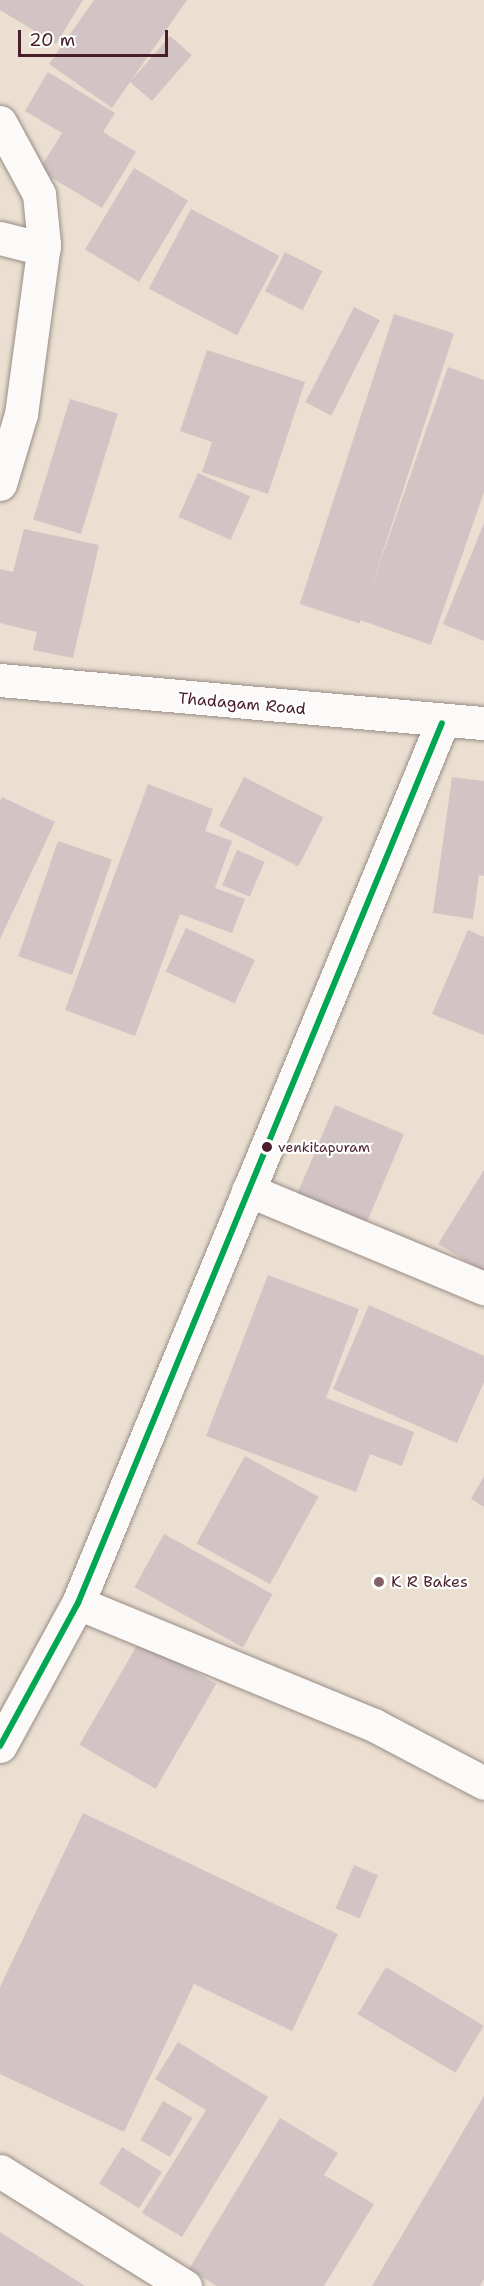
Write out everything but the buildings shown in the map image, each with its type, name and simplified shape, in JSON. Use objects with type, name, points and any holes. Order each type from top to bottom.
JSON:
[{"type":"main road","points":[[0,122],[39,195],[44,249],[10,411],[0,484]]},
{"type":"main road","points":[[0,238],[44,249]]},
{"type":"main road","name":"Thadagam Road","points":[[0,680],[442,723],[484,723]]},
{"type":"main road","points":[[0,1746],[78,1603],[442,723]]},
{"type":"main road","points":[[248,1190],[484,1288]]},
{"type":"main road","points":[[78,1603],[374,1725],[484,1783]]},
{"type":"main road","points":[[0,2171],[185,2286]]},
{"type":"transit line","points":[[0,1746],[78,1603],[442,723]]},
{"type":"place","name":"venkitapuram","points":[[267,1147]]},
{"type":"place","name":"K R Bakes","points":[[379,1582]]}]
